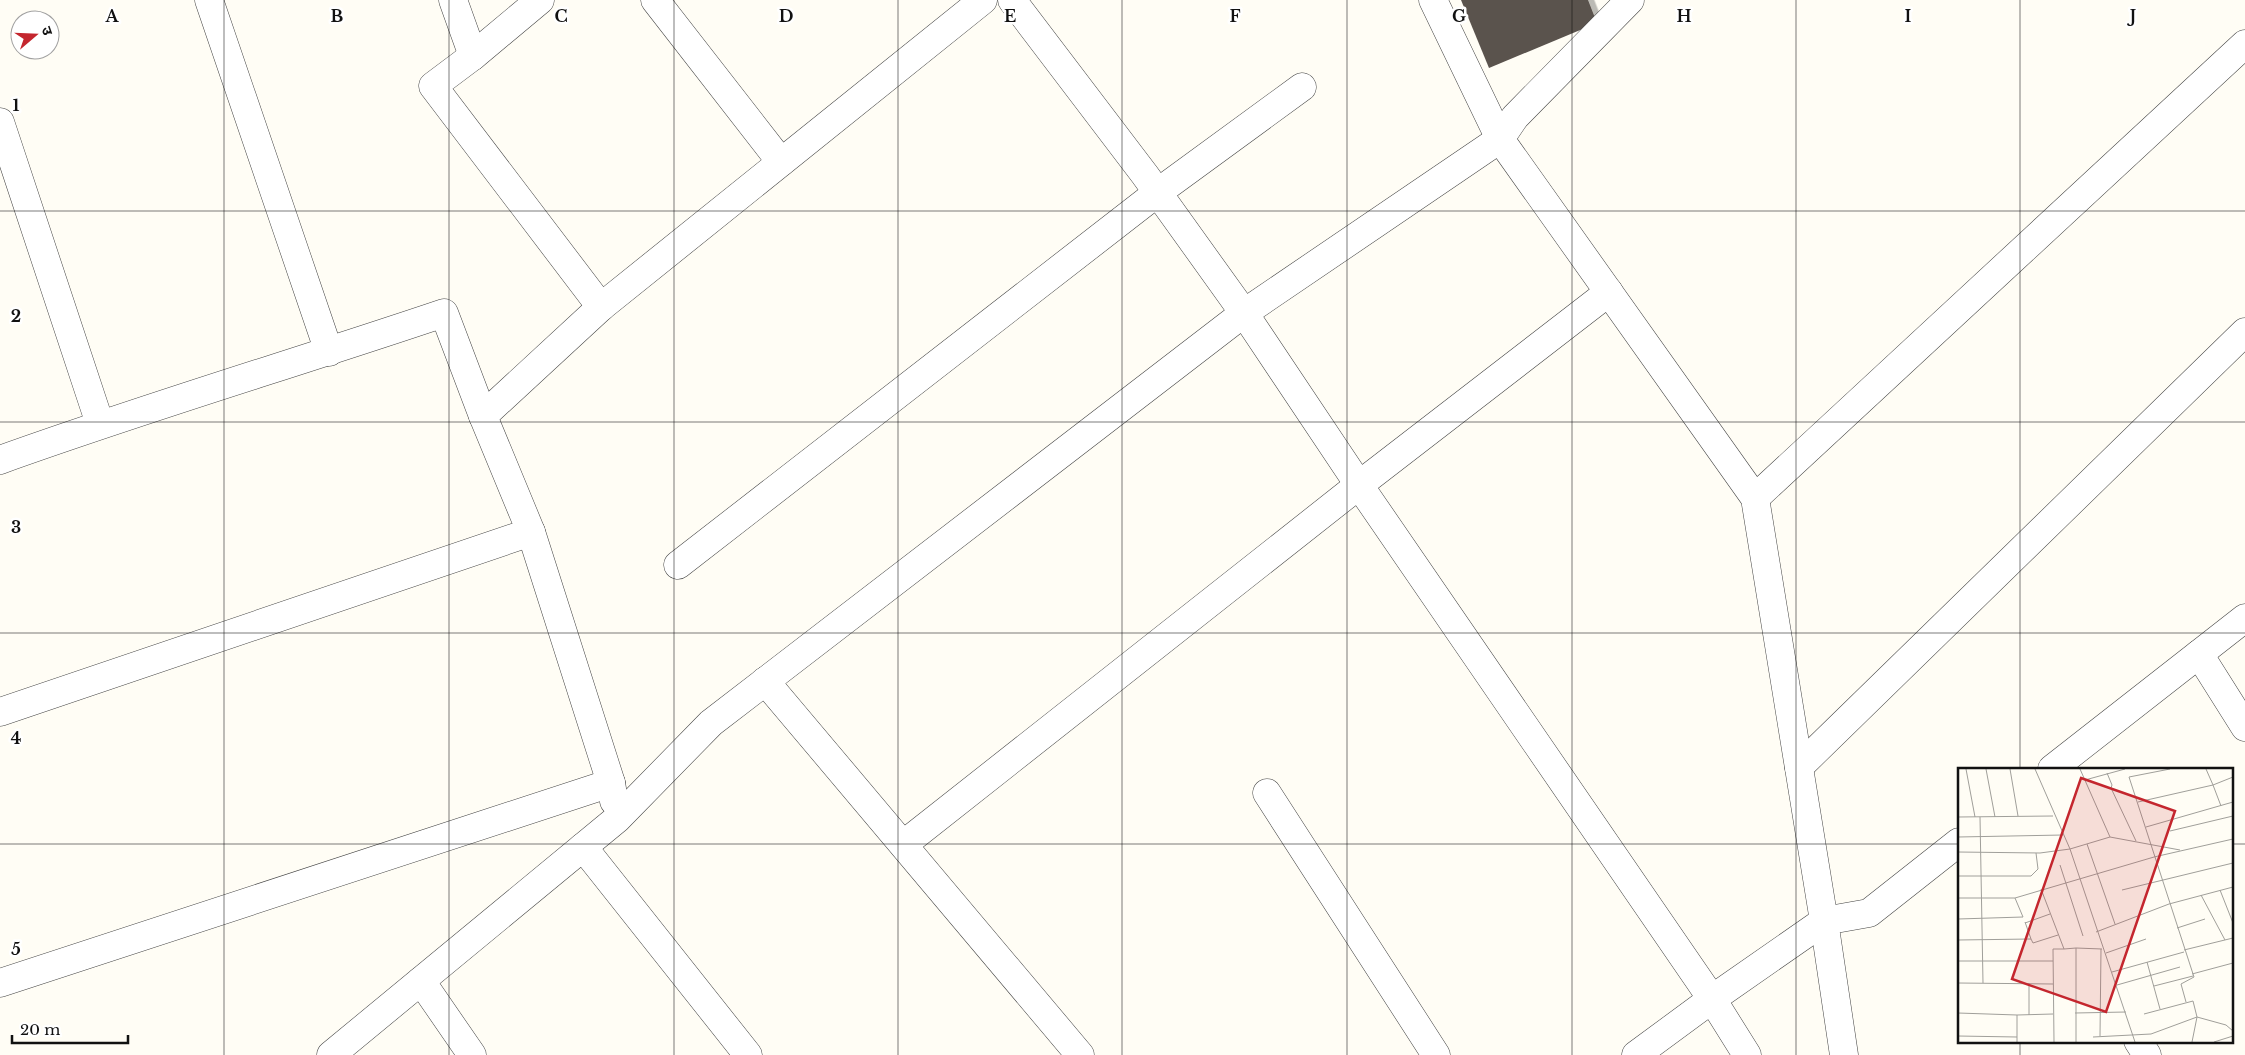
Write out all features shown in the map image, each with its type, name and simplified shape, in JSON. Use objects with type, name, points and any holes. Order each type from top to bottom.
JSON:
[{"type":"street","points":[[209,0],[329,352]]},
{"type":"street","points":[[453,0],[473,56]]},
{"type":"street","points":[[540,0],[473,56],[433,86],[601,307]]},
{"type":"street","points":[[655,0],[781,162]]},
{"type":"street","points":[[482,416],[601,307],[983,0]]},
{"type":"street","points":[[1012,0],[1157,193],[1244,313],[1359,485],[1712,999],[1747,1055]]},
{"type":"street","points":[[1433,0],[1500,139],[1755,498],[1844,1055]]},
{"type":"street","points":[[331,1055],[617,820],[711,723],[1244,313],[1500,139],[1516,117],[1617,6]]},
{"type":"street","points":[[1755,498],[2245,45]]},
{"type":"street","points":[[678,564],[1157,193],[1302,87]]},
{"type":"street","points":[[0,122],[10,189],[100,424]]},
{"type":"street","points":[[904,844],[1359,485],[1609,292]]},
{"type":"street","points":[[0,460],[100,424],[329,352],[444,313],[482,416],[530,532],[611,783],[617,820]]},
{"type":"street","points":[[1799,767],[2245,332]]},
{"type":"street","points":[[0,712],[530,532]]},
{"type":"street","points":[[2053,768],[2245,618]]},
{"type":"street","points":[[2199,654],[2245,727]]},
{"type":"street","points":[[765,681],[1080,1055]]},
{"type":"street","points":[[0,983],[611,783]]},
{"type":"street","points":[[1267,793],[1436,1055]]},
{"type":"street","points":[[1636,1055],[1824,921],[1869,913],[1958,843]]},
{"type":"street","points":[[583,847],[748,1055]]},
{"type":"street","points":[[421,981],[472,1055]]},
{"type":"street","points":[[2139,1042],[2147,1055]]},
{"type":"building","points":[[1461,0],[1588,0],[1597,23],[1489,68]]}]
